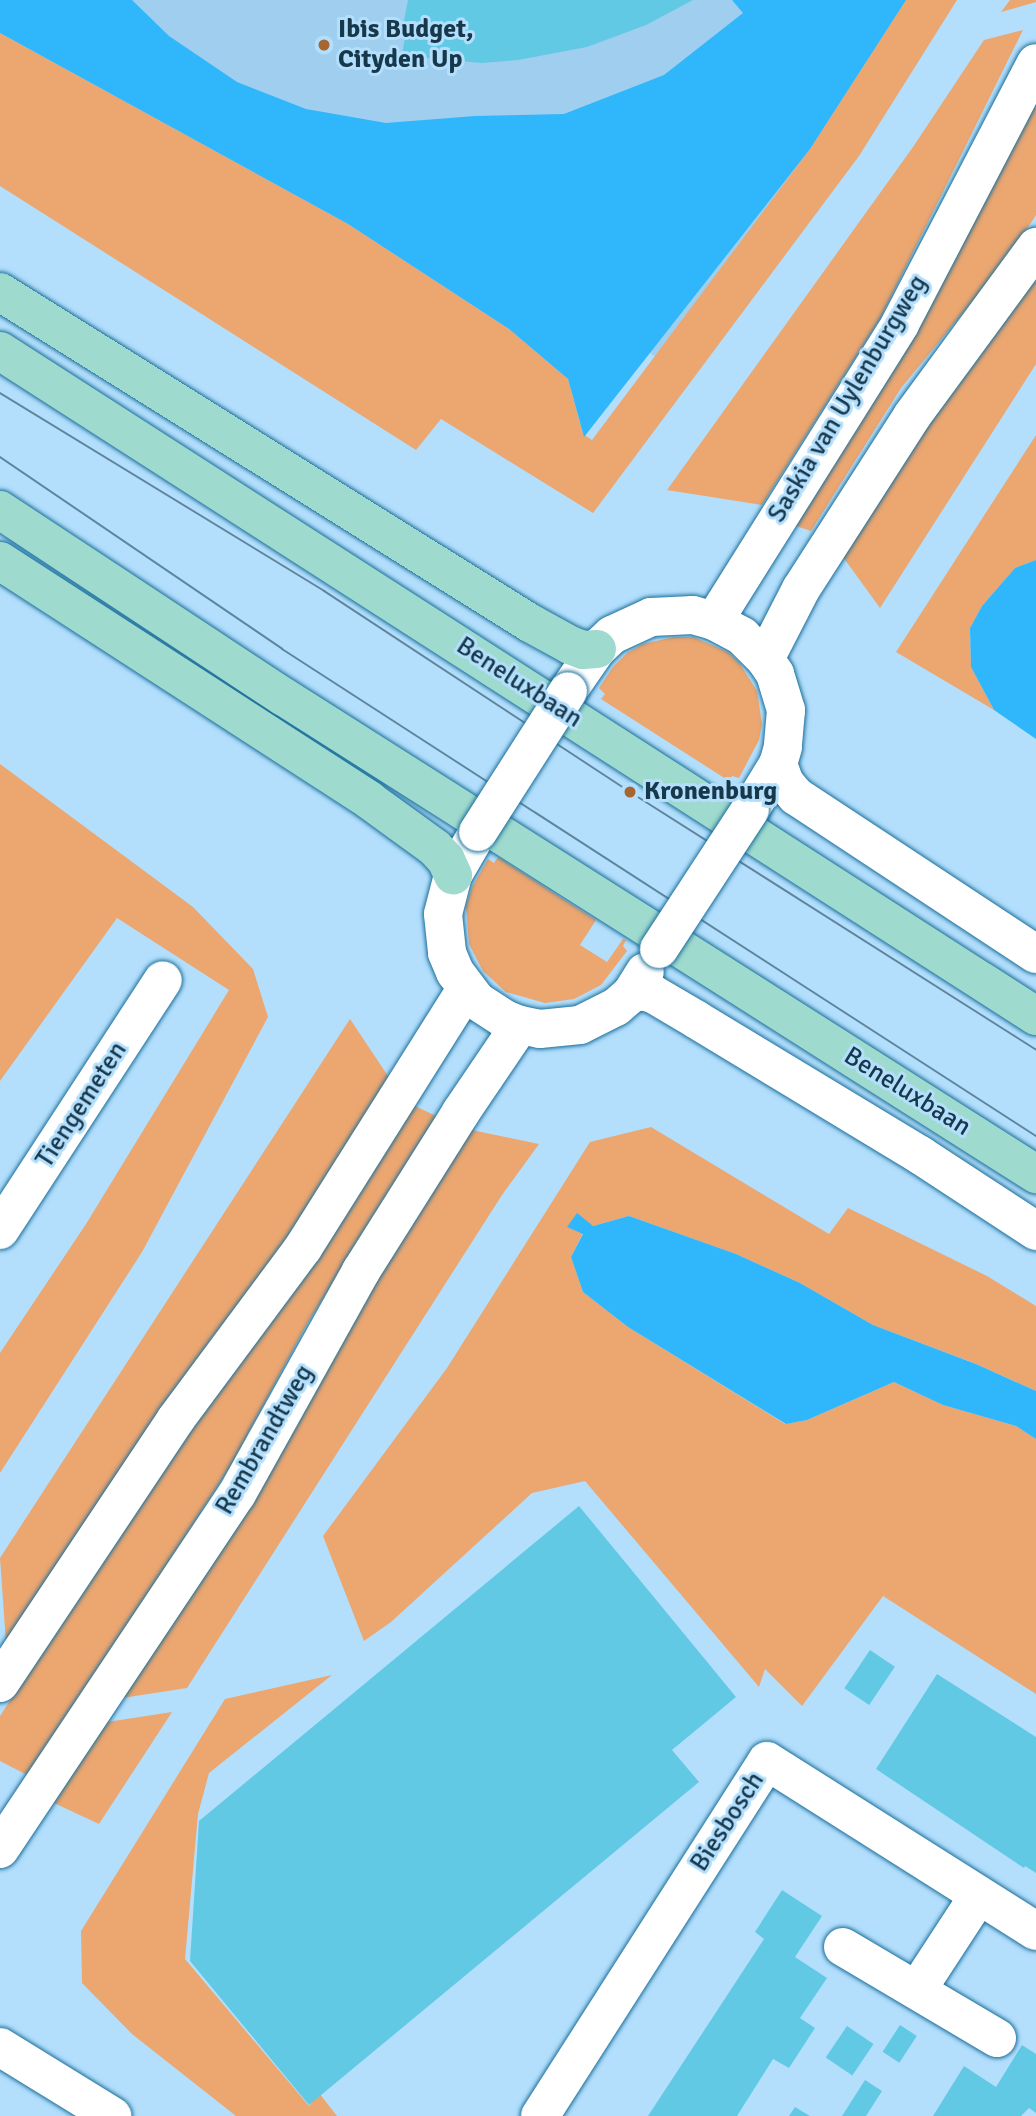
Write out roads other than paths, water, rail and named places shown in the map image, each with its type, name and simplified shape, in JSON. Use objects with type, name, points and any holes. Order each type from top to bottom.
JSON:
[{"type":"main road","points":[[0,292],[530,622],[569,645],[583,650],[597,649]]},
{"type":"main road","name":"Beneluxbaan","points":[[0,351],[1036,1016]]},
{"type":"main road","name":"Beneluxbaan","points":[[0,510],[284,697],[1036,1174]]},
{"type":"main road","points":[[0,561],[369,800],[435,848],[446,860],[453,875]]},
{"type":"street","name":"Saskia van Uylenburgweg","points":[[714,621],[900,324],[1036,63]]},
{"type":"street","points":[[765,659],[801,589],[912,416],[1036,247]]},
{"type":"street","points":[[693,615],[714,621],[742,636],[765,659],[775,674],[786,710],[783,747],[778,764],[631,994],[599,1018],[580,1025],[540,1028],[520,1025],[490,1011],[466,989],[451,963],[443,934],[446,893],[453,875],[597,649],[612,635],[651,617],[693,615]]},
{"type":"street","points":[[778,764],[785,783],[796,796],[1036,954]]},
{"type":"street","name":"Tiengemeten","points":[[0,1230],[163,980]]},
{"type":"street","points":[[0,1683],[176,1419],[303,1248],[466,989]]},
{"type":"street","name":"Beneluxbaan","points":[[631,994],[641,991],[653,995],[686,1013],[920,1155],[1036,1231]]},
{"type":"street","name":"Rembrandtweg","points":[[0,1849],[237,1494],[361,1271],[461,1111],[520,1025]]},
{"type":"street","name":"Biesbosch","points":[[540,2116],[767,1761],[1036,1931]]},
{"type":"street","points":[[917,1990],[979,1895]]},
{"type":"street","points":[[843,1947],[997,2038]]},
{"type":"street","points":[[0,2047],[112,2116]]},
{"type":"water","points":[[0,0],[132,0],[169,36],[237,82],[306,109],[386,123],[475,116],[564,114],[664,75],[743,13],[732,0],[906,0],[810,149],[584,437],[568,379],[509,329],[348,224],[0,33]]},
{"type":"water","points":[[1036,560],[1036,739],[994,710],[971,667],[970,628],[982,606],[1015,568]]},
{"type":"water","points":[[577,1213],[593,1226],[629,1216],[736,1254],[800,1283],[873,1325],[976,1364],[1036,1391],[1036,1439],[1016,1426],[943,1405],[894,1382],[807,1420],[786,1424],[628,1327],[583,1292],[571,1257],[583,1234],[567,1227]]},
{"type":"tram line","points":[[0,393],[324,591],[630,792],[1036,1050]]},
{"type":"tram line","points":[[0,457],[282,649],[1036,1136]]},
{"type":"place","name":"Ibis Budget, Cityden Up","points":[[324,45]]},
{"type":"place","name":"Kronenburg","points":[[630,792]]}]
